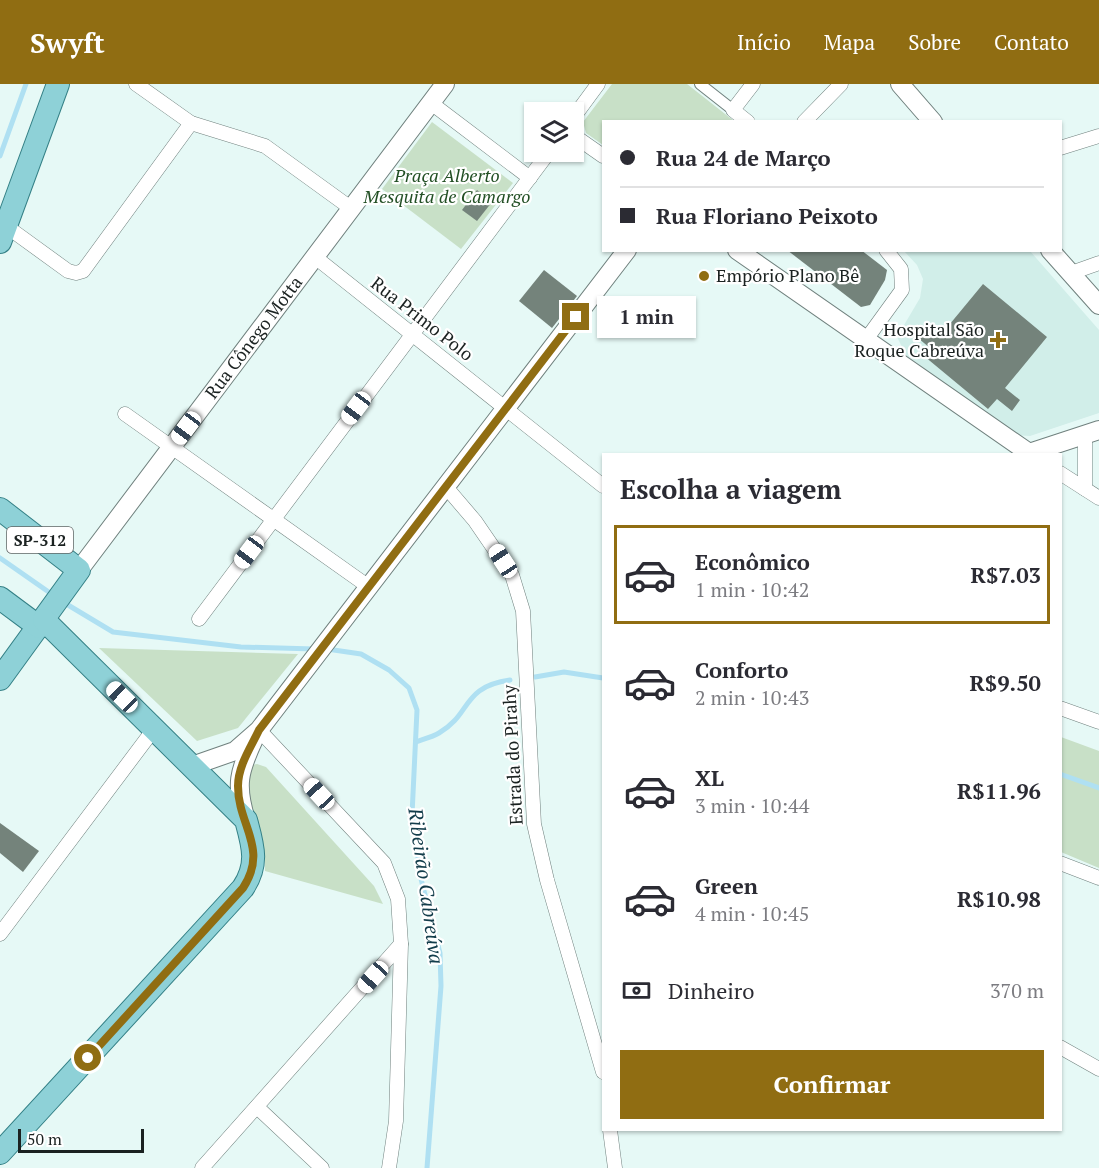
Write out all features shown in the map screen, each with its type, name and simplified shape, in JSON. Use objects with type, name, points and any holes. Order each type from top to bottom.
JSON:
[{"type":"main road","points":[[3,234],[58,84]]},
{"type":"main road","name":"SP-312","points":[[0,509],[74,578]]},
{"type":"main road","name":"Rua Cônego Motta","points":[[0,679],[74,578]]},
{"type":"main road","points":[[0,598],[44,619],[192,765],[227,788],[246,820],[254,847],[254,866],[243,888],[0,1154]]},
{"type":"street","points":[[136,84],[191,123],[265,146],[352,209]]},
{"type":"street","name":"Rua Cônego Motta","points":[[74,578],[446,84]]},
{"type":"street","points":[[584,103],[598,84]]},
{"type":"street","points":[[700,84],[746,120]]},
{"type":"street","points":[[733,110],[753,84]]},
{"type":"street","points":[[806,120],[841,84]]},
{"type":"street","points":[[900,84],[931,120]]},
{"type":"street","points":[[431,103],[530,178]]},
{"type":"street","points":[[3,234],[68,271],[76,273],[82,271],[191,123]]},
{"type":"street","points":[[1062,147],[1099,136]]},
{"type":"street","points":[[584,143],[602,155]]},
{"type":"street","points":[[199,619],[542,162]]},
{"type":"street","points":[[192,765],[235,752],[259,730],[625,252]]},
{"type":"street","points":[[740,252],[1029,453]]},
{"type":"street","points":[[866,341],[902,290],[902,269],[888,252]]},
{"type":"street","points":[[1052,252],[1099,305]]},
{"type":"street","name":"Rua Primo Polo","points":[[315,257],[602,485]]},
{"type":"street","points":[[1071,273],[1099,263]]},
{"type":"street","points":[[125,414],[369,587]]},
{"type":"street","points":[[1033,453],[1092,433],[1085,489]]},
{"type":"street","points":[[1062,474],[1099,498]]},
{"type":"street","name":"Estrada do Pirahy","points":[[446,487],[475,521],[512,575],[523,611],[534,824],[547,880],[602,1069]]},
{"type":"street","points":[[1062,709],[1099,722]]},
{"type":"street","points":[[0,934],[154,729]]},
{"type":"street","points":[[227,788],[242,766],[259,730]]},
{"type":"street","points":[[259,730],[384,863],[398,899],[401,944],[396,1121],[389,1168]]},
{"type":"street","points":[[1062,864],[1099,878]]},
{"type":"street","points":[[202,1168],[401,944]]},
{"type":"street","points":[[1062,1048],[1099,1069]]},
{"type":"street","points":[[257,1107],[322,1168]]},
{"type":"street","points":[[610,1131],[615,1168]]},
{"type":"shaded area","name":"Hospital São Roque Cabreúva","points":[[905,252],[1031,252],[1099,330],[1099,413],[1030,436],[1014,435],[906,355],[897,337],[920,298],[923,279],[917,265]]},
{"type":"green space","points":[[612,84],[687,84],[733,120],[602,120],[602,144],[586,133],[584,121]]},
{"type":"green space","name":"Praça Alberto Mesquita de Camargo","points":[[432,122],[513,183],[461,249],[382,189]]},
{"type":"green space","points":[[99,648],[298,654],[238,728],[197,741]]},
{"type":"green space","points":[[1062,737],[1099,751],[1099,868],[1062,852]]},
{"type":"green space","points":[[252,765],[266,767],[374,886],[383,904],[265,871],[265,855],[245,788]]},
{"type":"building","points":[[477,190],[492,202],[477,221],[462,210]]},
{"type":"building","points":[[790,252],[864,252],[887,270],[885,280],[870,305],[861,307]]},
{"type":"building","points":[[544,270],[577,296],[552,328],[519,301]]},
{"type":"building","points":[[983,284],[1047,337],[1005,388],[1020,400],[1012,411],[997,399],[988,409],[924,356],[930,348],[918,338],[928,326],[940,336]]},
{"type":"building","points":[[0,823],[39,851],[23,872],[0,853]]},
{"type":"waterway","name":"Ribeirão Cabreúva","points":[[0,156],[26,84]]},
{"type":"waterway","name":"Ribeirão Cabreúva","points":[[0,558],[53,595]]},
{"type":"waterway","name":"Ribeirão Cabreúva","points":[[63,602],[113,632],[241,647],[314,649]]},
{"type":"waterway","name":"Ribeirão Cabreúva","points":[[327,649],[361,654],[389,670],[409,688],[417,710],[412,815],[421,879],[440,953],[441,986],[427,1168]]},
{"type":"waterway","points":[[535,677],[564,672],[602,678]]},
{"type":"waterway","points":[[416,742],[450,726],[475,695],[483,689],[510,680]]},
{"type":"waterway","points":[[1062,775],[1099,788]]},
{"type":"place","name":"Empório Plano Bê","points":[[704,276]]},
{"type":"place","name":"Hospital São Roque Cabreúva","points":[[998,340]]},
{"type":"route","points":[[88,1058],[251,877],[254,866],[254,847],[240,803],[238,785],[242,766],[259,730],[576,317]]}]
